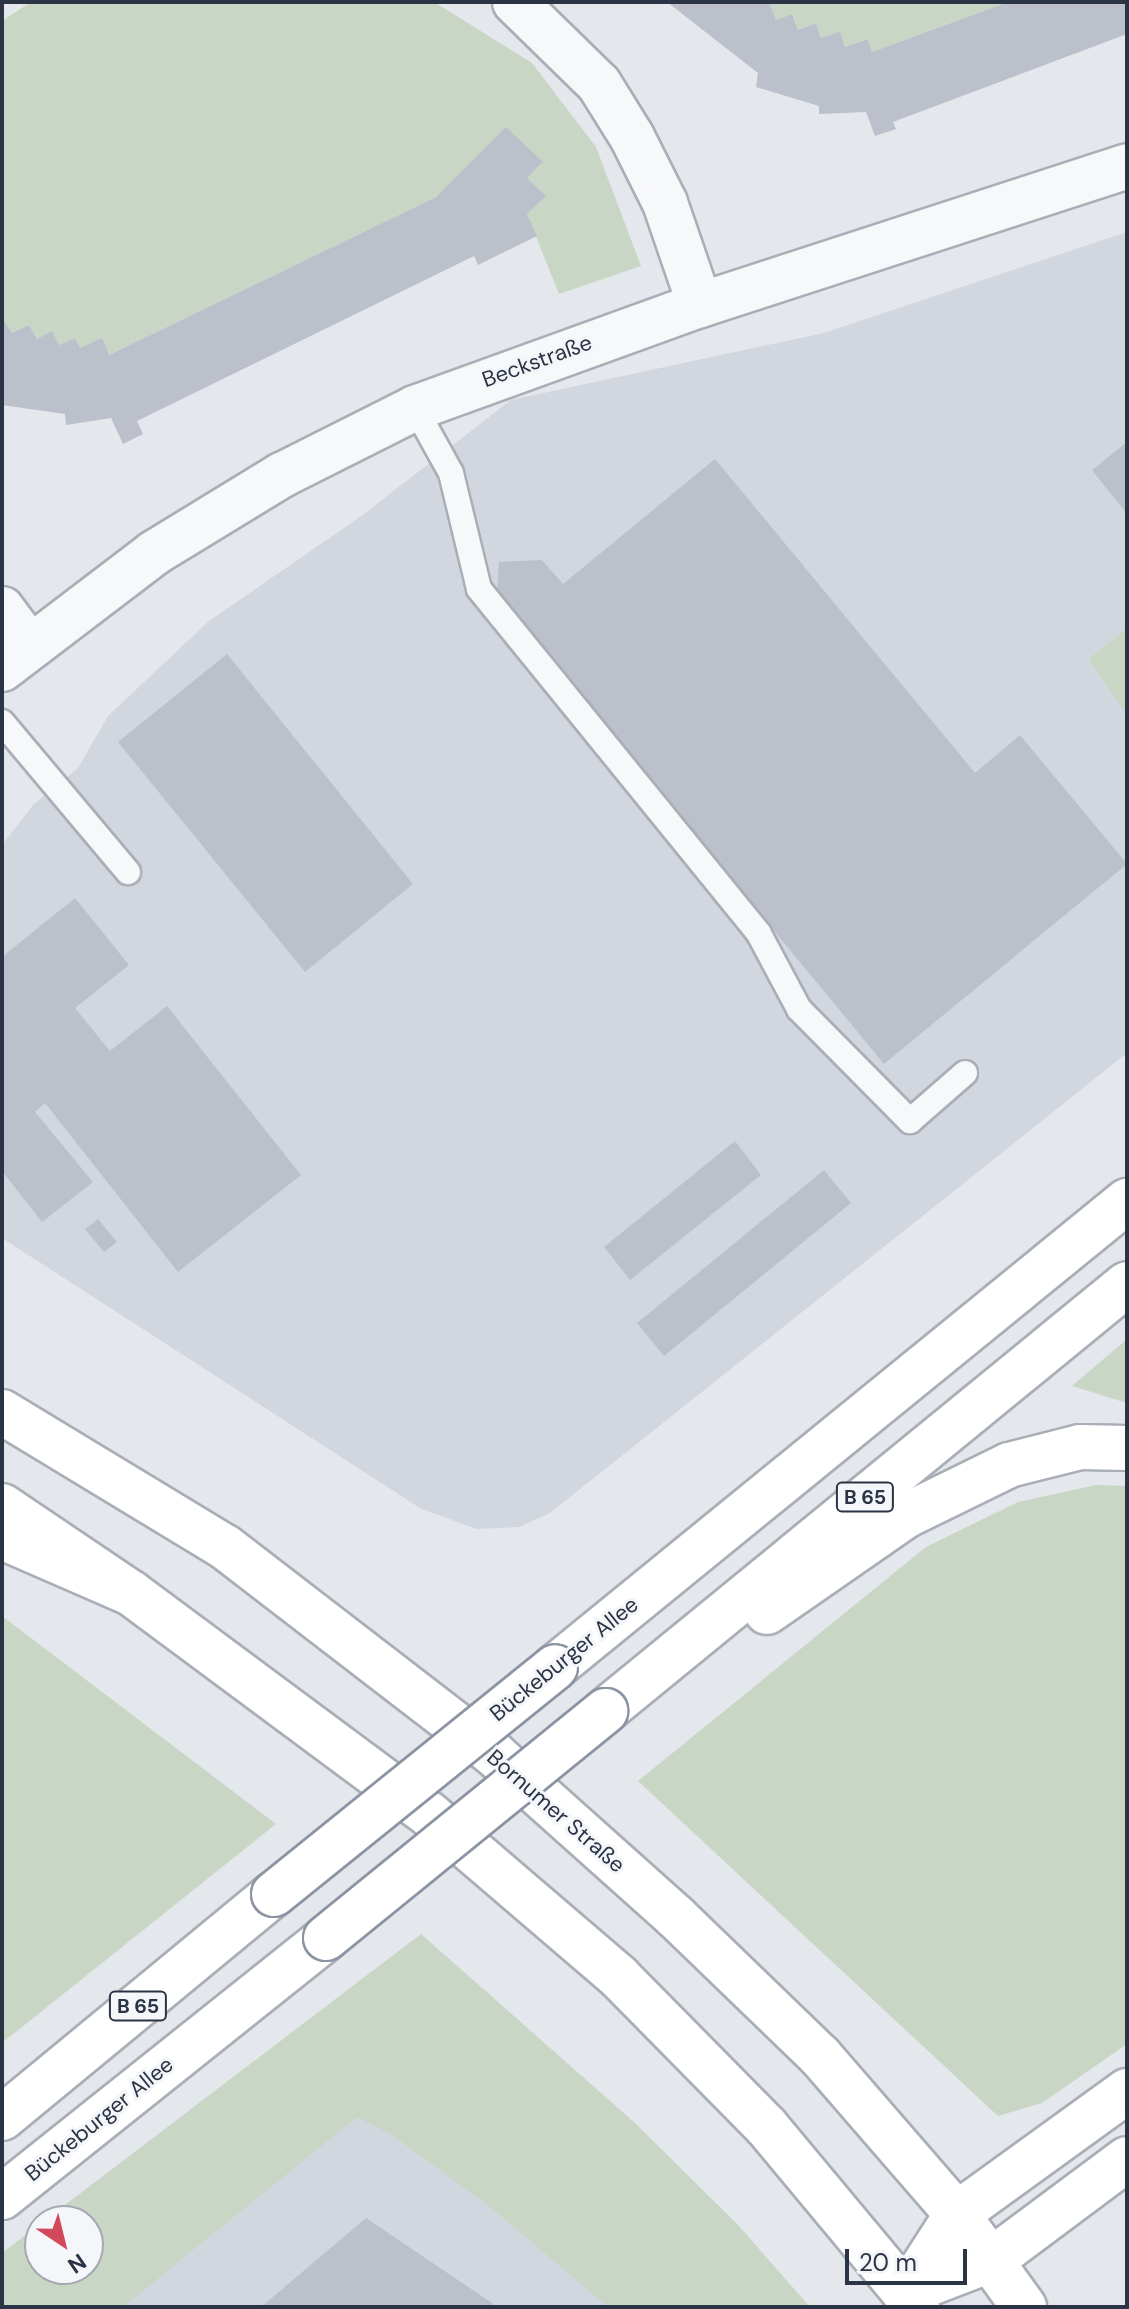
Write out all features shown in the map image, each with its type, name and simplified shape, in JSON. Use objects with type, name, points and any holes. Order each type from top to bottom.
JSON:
[{"type":"main road","name":"Bückeburger Allee","points":[[2,2118],[1127,1201]]},
{"type":"main road","name":"Bückeburger Allee","points":[[2,2197],[326,1938],[1127,1284]]},
{"type":"main road","name":"Bornumer Straße","points":[[2,1412],[225,1547],[496,1756],[676,1917],[820,2056],[957,2214],[993,2259],[1024,2307]]},
{"type":"main road","points":[[605,1711],[723,1642],[905,1516],[1009,1465],[1080,1447],[1127,1448]]},
{"type":"main road","points":[[2,1506],[131,1593],[429,1814],[619,1977],[766,2126],[912,2300]]},
{"type":"main road","points":[[2,1537],[131,1593]]},
{"type":"main road","points":[[2,2088],[274,1894]]},
{"type":"main road","points":[[912,2300],[957,2214],[1127,2091]]},
{"type":"main road","points":[[912,2300],[993,2259],[1127,2159]]},
{"type":"street","points":[[515,2],[599,84],[632,137],[665,203],[700,305]]},
{"type":"street","name":"Beckstraße","points":[[15,656],[191,530],[282,475],[415,408],[700,305],[1127,166]]},
{"type":"street","points":[[2,609],[15,656]]},
{"type":"lane","points":[[415,408],[451,473],[479,589],[759,934],[799,1009],[910,1121],[965,1073]]},
{"type":"lane","points":[[2,722],[128,872]]},
{"type":"shaded area","points":[[1127,232],[1127,628],[1088,659],[1127,715],[1127,1053],[550,1513],[519,1527],[476,1529],[420,1508],[2,1238],[2,845],[33,805],[78,768],[108,716],[209,621],[360,517],[511,400],[824,333]]},
{"type":"shaded area","points":[[389,2033],[649,2307],[31,2307],[64,2285],[104,2285],[104,2256]]},
{"type":"green space","points":[[31,2],[434,2],[532,63],[596,147],[641,266],[559,294],[527,214],[545,196],[527,178],[543,162],[436,197],[109,355],[101,339],[80,348],[75,338],[59,345],[52,332],[37,339],[29,325],[12,333],[2,317],[2,21]]},
{"type":"green space","points":[[769,2],[1008,2],[872,52],[868,39],[845,47],[840,31],[821,38],[816,23],[798,30],[792,14],[776,20]]},
{"type":"green space","points":[[1127,628],[1127,715],[1088,659]]},
{"type":"green space","points":[[1127,1339],[1127,1403],[1072,1386]]},
{"type":"green space","points":[[1096,1485],[1127,1486],[1127,2044],[1042,2103],[998,2116],[638,1781],[926,1547],[1018,1502]]},
{"type":"green space","points":[[2,1616],[276,1824],[2,2043]]},
{"type":"green space","points":[[421,1934],[635,2123],[739,2226],[810,2307],[608,2307],[489,2206],[392,2135],[357,2117],[123,2307],[2,2307],[2,2253],[24,2236],[24,2285],[104,2285],[104,2205],[65,2205]]},
{"type":"building","points":[[667,2],[769,2],[776,20],[792,14],[798,30],[816,23],[821,38],[840,31],[845,47],[868,39],[872,52],[1008,2],[1127,2],[1127,34],[893,122],[896,129],[875,136],[866,112],[819,114],[819,106],[756,87],[758,73]]},
{"type":"building","points":[[506,127],[543,162],[527,178],[546,196],[527,214],[537,236],[478,265],[474,256],[137,421],[143,434],[123,444],[111,418],[66,425],[65,414],[2,405],[2,317],[12,333],[29,325],[37,339],[52,331],[59,345],[75,338],[80,348],[102,338],[109,355],[436,197]]},
{"type":"building","points":[[1127,442],[1127,514],[1092,470]]},
{"type":"building","points":[[715,459],[975,773],[1020,735],[1127,864],[884,1064],[497,595],[499,562],[542,560],[563,584]]},
{"type":"building","points":[[227,654],[413,884],[305,972],[118,742]]},
{"type":"building","points":[[75,898],[129,965],[75,1008],[110,1051],[167,1006],[301,1175],[178,1272],[45,1103],[35,1112],[93,1182],[42,1222],[2,1171],[2,957]]},
{"type":"building","points":[[735,1141],[761,1175],[630,1280],[604,1247]]},
{"type":"building","points":[[824,1170],[851,1203],[664,1356],[637,1323]]},
{"type":"building","points":[[98,1219],[117,1242],[104,1252],[85,1229]]},
{"type":"building","points":[[366,2218],[492,2303],[495,2307],[261,2307]]}]
